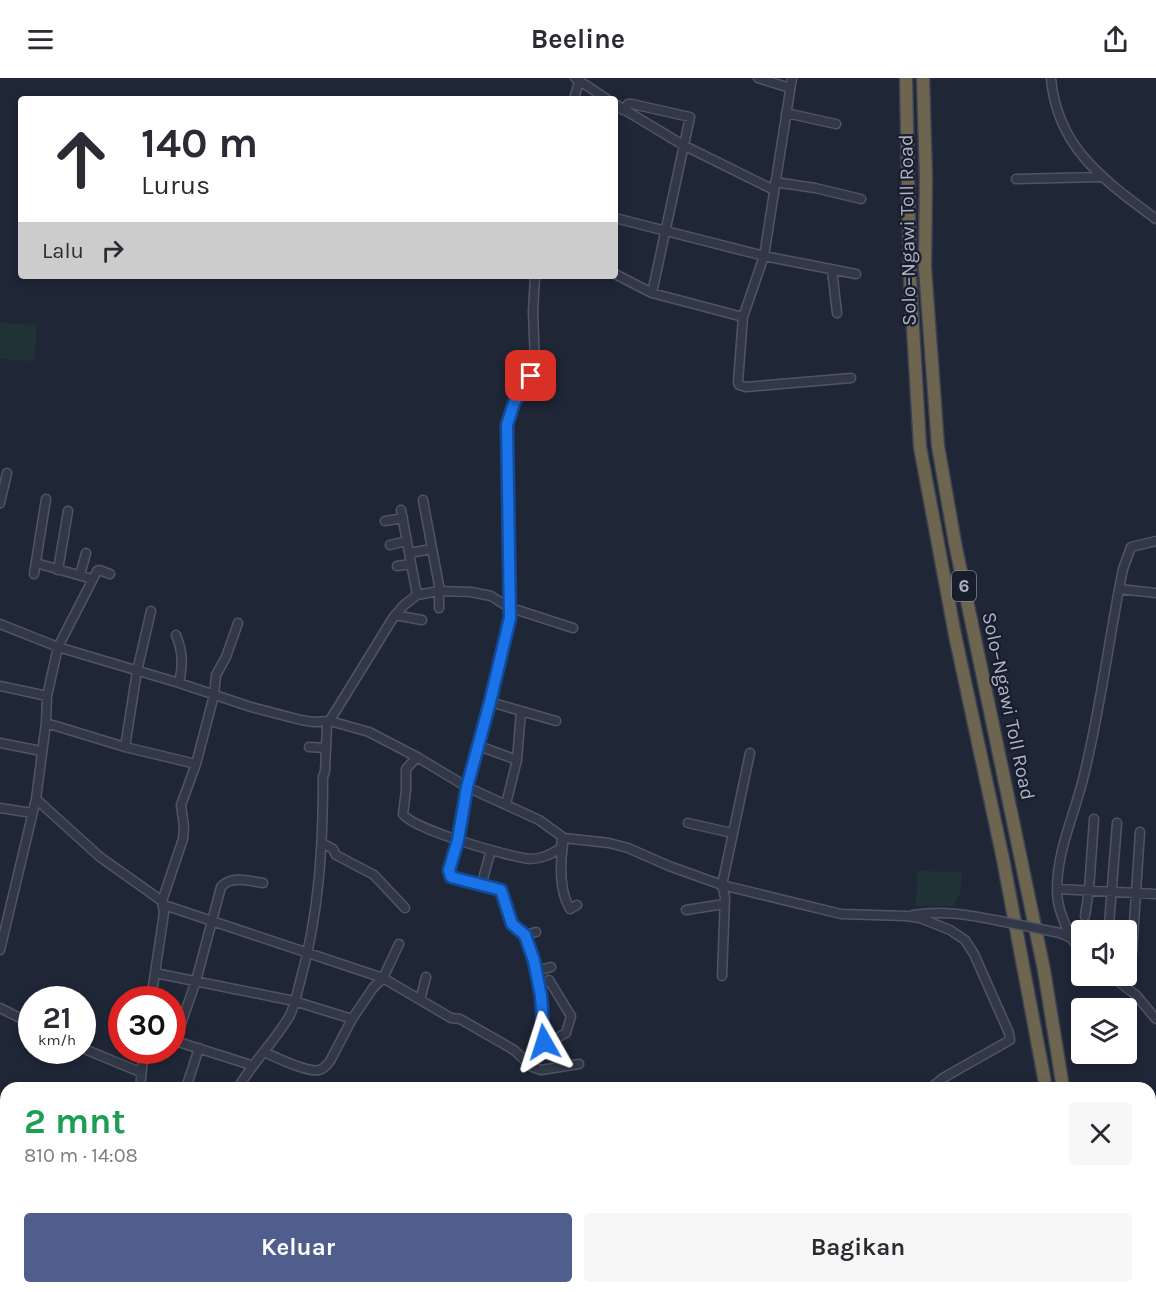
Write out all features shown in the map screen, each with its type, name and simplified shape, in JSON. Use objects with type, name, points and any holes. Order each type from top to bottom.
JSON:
[{"type":"highway","name":"Solo–Ngawi Toll Road","points":[[906,78],[910,277],[920,447],[952,623],[1003,859],[1045,1082]]},
{"type":"highway","name":"Solo–Ngawi Toll Road","points":[[923,78],[926,178],[925,268],[938,446],[955,543],[1044,970],[1063,1082]]},
{"type":"street","points":[[758,78],[790,88]]},
{"type":"street","points":[[792,78],[764,256],[743,317],[739,386],[851,378]]},
{"type":"street","points":[[1051,78],[1053,99],[1062,123],[1083,158],[1101,177],[1156,219]]},
{"type":"street","points":[[575,96],[578,79],[603,96]]},
{"type":"street","points":[[623,110],[628,104],[632,104],[690,117],[651,293]]},
{"type":"street","points":[[618,107],[683,146],[775,186],[814,188],[861,199]]},
{"type":"street","points":[[786,114],[836,124]]},
{"type":"street","points":[[1016,179],[1101,177]]},
{"type":"street","points":[[618,219],[764,256],[856,274]]},
{"type":"street","points":[[832,270],[837,314]]},
{"type":"street","points":[[618,276],[651,293],[743,317]]},
{"type":"street","points":[[535,279],[533,312],[536,362],[531,376],[509,412],[507,425],[510,597],[508,607],[510,618],[467,787],[458,840],[449,875],[501,890],[512,924],[525,935],[536,971],[546,1044],[566,1033],[571,1016],[549,980],[539,987]]},
{"type":"street","points":[[0,503],[7,473]]},
{"type":"street","points":[[34,574],[46,499]]},
{"type":"street","points":[[423,500],[440,591],[439,609]]},
{"type":"street","points":[[58,570],[68,511]]},
{"type":"street","points":[[385,521],[402,514],[417,596]]},
{"type":"street","points":[[1071,938],[1058,907],[1059,861],[1084,778],[1101,700],[1119,589],[1129,550],[1134,545],[1156,541]]},
{"type":"street","points":[[390,545],[407,542]]},
{"type":"street","points":[[409,553],[432,549]]},
{"type":"street","points":[[80,575],[86,553]]},
{"type":"street","points":[[36,563],[92,579]]},
{"type":"street","points":[[397,566],[411,564]]},
{"type":"street","points":[[0,950],[36,799],[48,696],[58,647],[92,579],[99,570],[110,574]]},
{"type":"street","points":[[1119,589],[1156,593]]},
{"type":"street","points":[[241,1082],[251,1065],[264,1052],[289,1016],[308,953],[320,878],[327,725],[395,615],[417,596],[440,591],[481,593],[491,596],[508,607],[573,628]]},
{"type":"street","points":[[125,747],[137,671],[151,611]]},
{"type":"street","points":[[395,615],[422,620]]},
{"type":"street","points":[[153,986],[163,903],[183,839],[181,805],[196,764],[214,694],[216,675],[226,657],[238,623]]},
{"type":"street","points":[[0,624],[58,647],[251,707],[301,720],[330,721],[369,732],[467,787],[539,820],[563,837],[628,848],[722,885],[841,914],[920,918],[955,932],[965,940],[974,954],[1010,1036],[1008,1043],[938,1082]]},
{"type":"street","points":[[176,635],[183,665],[179,683]]},
{"type":"street","points":[[0,686],[48,696]]},
{"type":"street","points":[[490,702],[556,721]]},
{"type":"street","points":[[506,804],[517,760],[520,711]]},
{"type":"street","points":[[46,723],[125,747],[196,764]]},
{"type":"street","points":[[0,743],[41,751]]},
{"type":"street","points":[[309,747],[326,748]]},
{"type":"street","points":[[478,747],[517,760]]},
{"type":"street","points":[[722,975],[724,904],[722,885],[750,753]]},
{"type":"street","points":[[417,757],[406,769],[404,816],[409,821],[458,840],[528,859],[539,858],[561,848],[563,837]]},
{"type":"street","points":[[36,799],[100,856],[163,903],[212,922],[383,978],[451,1018],[460,1018],[514,1050],[537,1069],[547,1070],[579,1064]]},
{"type":"street","points":[[0,808],[32,813]]},
{"type":"street","points":[[1085,916],[1094,819]]},
{"type":"street","points":[[688,823],[732,833]]},
{"type":"street","points":[[1109,920],[1117,823]]},
{"type":"street","points":[[1134,920],[1140,832]]},
{"type":"street","points":[[563,837],[560,870],[568,907],[570,909],[577,905]]},
{"type":"street","points":[[322,843],[333,849],[336,855],[374,875],[405,908]]},
{"type":"street","points":[[481,886],[491,850]]},
{"type":"street","points":[[186,1008],[196,981],[221,886],[235,880],[263,884]]},
{"type":"street","points":[[1057,889],[1156,894]]},
{"type":"street","points":[[686,910],[724,904]]},
{"type":"street","points":[[906,916],[941,912],[1060,933],[1071,938]]},
{"type":"street","points":[[525,935],[536,932]]},
{"type":"street","points":[[264,1052],[309,1070],[318,1071],[330,1061],[352,1019],[373,988],[383,978],[399,944]]},
{"type":"street","points":[[536,971],[551,967]]},
{"type":"street","points":[[155,973],[294,1001],[352,1019]]},
{"type":"street","points":[[420,1000],[426,977]]},
{"type":"street","points":[[1124,986],[1136,995],[1156,1019]]},
{"type":"street","points":[[0,1008],[18,1017]]},
{"type":"street","points":[[186,1044],[251,1065]]},
{"type":"street","points":[[188,1082],[199,1048]]},
{"type":"street","points":[[96,1054],[140,1072]]},
{"type":"street","points":[[140,1082],[141,1064]]},
{"type":"shaded area","points":[[0,323],[37,325],[34,361],[0,359]]},
{"type":"shaded area","points":[[917,871],[962,872],[961,890],[954,906],[916,906]]},
{"type":"route","points":[[531,376],[507,419],[510,597],[508,607],[510,618],[467,787],[458,840],[449,875],[475,885],[501,890],[512,924],[525,935],[534,961],[541,996],[544,1042]]}]
